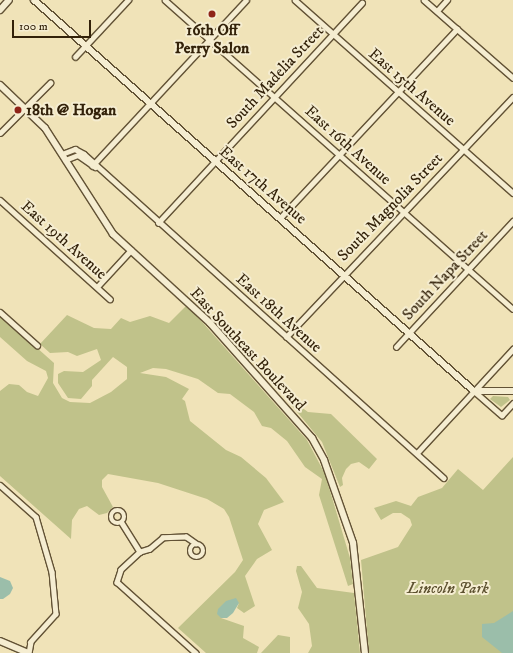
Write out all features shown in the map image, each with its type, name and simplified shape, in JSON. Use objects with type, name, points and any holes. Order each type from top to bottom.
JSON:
[{"type":"main road","points":[[0,10],[9,0]]},
{"type":"main road","name":"East 17th Avenue","points":[[34,0],[474,391]]},
{"type":"main road","points":[[0,85],[26,108],[45,128],[64,157]]},
{"type":"main road","name":"East Southeast Boulevard","points":[[64,157],[102,220],[131,250],[210,323],[312,438],[324,460],[337,496],[356,560],[365,653]]},
{"type":"main road","points":[[474,391],[513,391]]},
{"type":"main road","points":[[0,641],[29,651]]},
{"type":"street","points":[[74,57],[128,0]]},
{"type":"street","name":"East 16th Avenue","points":[[165,0],[513,309]]},
{"type":"street","points":[[93,165],[246,0]]},
{"type":"street","name":"East 15th Avenue","points":[[295,0],[513,193]]},
{"type":"street","points":[[424,0],[513,78]]},
{"type":"street","points":[[437,11],[447,0]]},
{"type":"street","name":"South Madelia Street","points":[[158,223],[362,3]]},
{"type":"street","points":[[280,218],[457,29]]},
{"type":"street","points":[[0,133],[50,83]]},
{"type":"street","name":"South Magnolia Street","points":[[286,337],[513,97]]},
{"type":"street","name":"East 18th Avenue","points":[[64,157],[78,155],[97,168],[444,478]]},
{"type":"street","name":"East 19th Avenue","points":[[0,200],[110,299]]},
{"type":"street","name":"South Napa Street","points":[[396,347],[513,221]]},
{"type":"street","points":[[98,287],[131,250]]},
{"type":"street","points":[[0,312],[37,345]]},
{"type":"street","points":[[417,454],[513,349]]},
{"type":"street","name":"East 17th Avenue","points":[[474,391],[502,415],[513,403]]},
{"type":"street","points":[[0,485],[36,517],[50,564],[56,614],[34,641],[34,644],[29,651]]},
{"type":"street","points":[[122,523],[140,552]]},
{"type":"street","points":[[196,544],[186,537],[177,535],[163,538],[150,549],[140,552],[121,570],[117,582],[196,653]]},
{"type":"green space","points":[[187,305],[307,440],[325,474],[350,558],[353,584],[348,586],[319,495],[322,479],[305,467],[287,441],[271,428],[262,426],[254,412],[230,394],[218,393],[198,379],[166,369],[153,368],[140,373],[166,377],[189,389],[182,399],[185,401],[190,421],[226,450],[241,457],[266,478],[284,502],[264,510],[258,524],[272,550],[257,559],[245,576],[255,606],[244,613],[237,608],[239,603],[221,618],[244,626],[243,638],[259,647],[257,653],[206,653],[178,628],[235,572],[243,560],[229,517],[224,509],[207,499],[158,483],[108,474],[102,480],[102,487],[113,507],[107,513],[99,515],[87,506],[79,509],[72,520],[71,539],[0,476],[0,391],[9,384],[19,385],[27,392],[38,396],[48,378],[46,371],[27,361],[0,337],[0,315],[54,363],[53,383],[62,398],[70,402],[90,403],[111,392],[127,379],[127,367],[113,357],[92,380],[92,386],[81,399],[68,398],[58,383],[58,374],[64,371],[83,372],[101,360],[97,349],[77,356],[68,352],[50,353],[40,344],[67,315],[94,328],[111,329],[121,318],[130,322],[150,316],[169,323]]},
{"type":"green space","points":[[493,396],[508,397],[510,400],[501,407],[490,399]]},
{"type":"green space","points":[[288,401],[294,402],[308,412],[331,414],[377,459],[369,469],[359,462],[351,464],[346,469],[342,478],[343,485],[340,487],[322,442]]},
{"type":"green space","name":"Lincoln Park","points":[[513,457],[513,653],[369,653],[361,560],[398,547],[412,525],[410,519],[401,513],[393,513],[381,520],[374,508],[396,501],[411,506],[418,497],[442,488],[458,469],[483,490]]},
{"type":"green space","points":[[297,566],[301,566],[317,588],[354,593],[360,653],[308,653],[312,646],[309,624],[298,608],[302,592],[296,571]]},
{"type":"green space","points":[[278,635],[290,637],[290,653],[261,653]]},
{"type":"shaded area","points":[[0,577],[10,581],[13,588],[10,594],[3,599],[0,599]]},
{"type":"shaded area","points":[[236,598],[239,603],[233,613],[227,618],[221,618],[217,614],[218,609],[226,601]]},
{"type":"shaded area","points":[[513,611],[513,653],[502,653],[482,637],[482,624],[494,623]]},
{"type":"place","name":"16th Off Perry Salon","points":[[212,14]]},
{"type":"place","name":"18th @ Hogan","points":[[18,110]]}]
